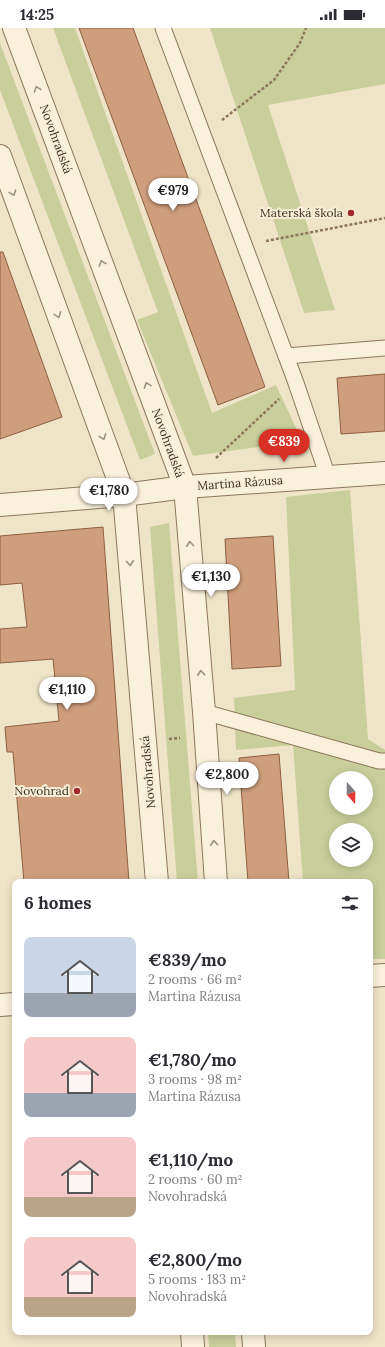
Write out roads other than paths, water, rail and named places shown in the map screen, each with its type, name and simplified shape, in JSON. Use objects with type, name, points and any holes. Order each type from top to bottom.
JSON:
[{"type":"street","name":"Novohradská","points":[[14,28],[185,487],[204,712],[216,879]]},
{"type":"street","name":"Novohradská","points":[[0,156],[124,494],[157,879]]},
{"type":"street","name":"Martina Rázusa","points":[[0,505],[185,487],[385,473]]},
{"type":"street","points":[[373,976],[385,975]]},
{"type":"street","points":[[0,1005],[12,1004]]},
{"type":"street","points":[[192,1335],[193,1347]]},
{"type":"street","points":[[253,1335],[254,1347]]},
{"type":"lane","points":[[163,28],[243,246],[296,382],[328,477]]},
{"type":"lane","points":[[286,356],[385,348]]},
{"type":"lane","points":[[204,712],[379,761],[385,761]]},
{"type":"place","name":"Materská škola","points":[[351,213]]},
{"type":"place","name":"Novohrad","points":[[77,791]]}]
